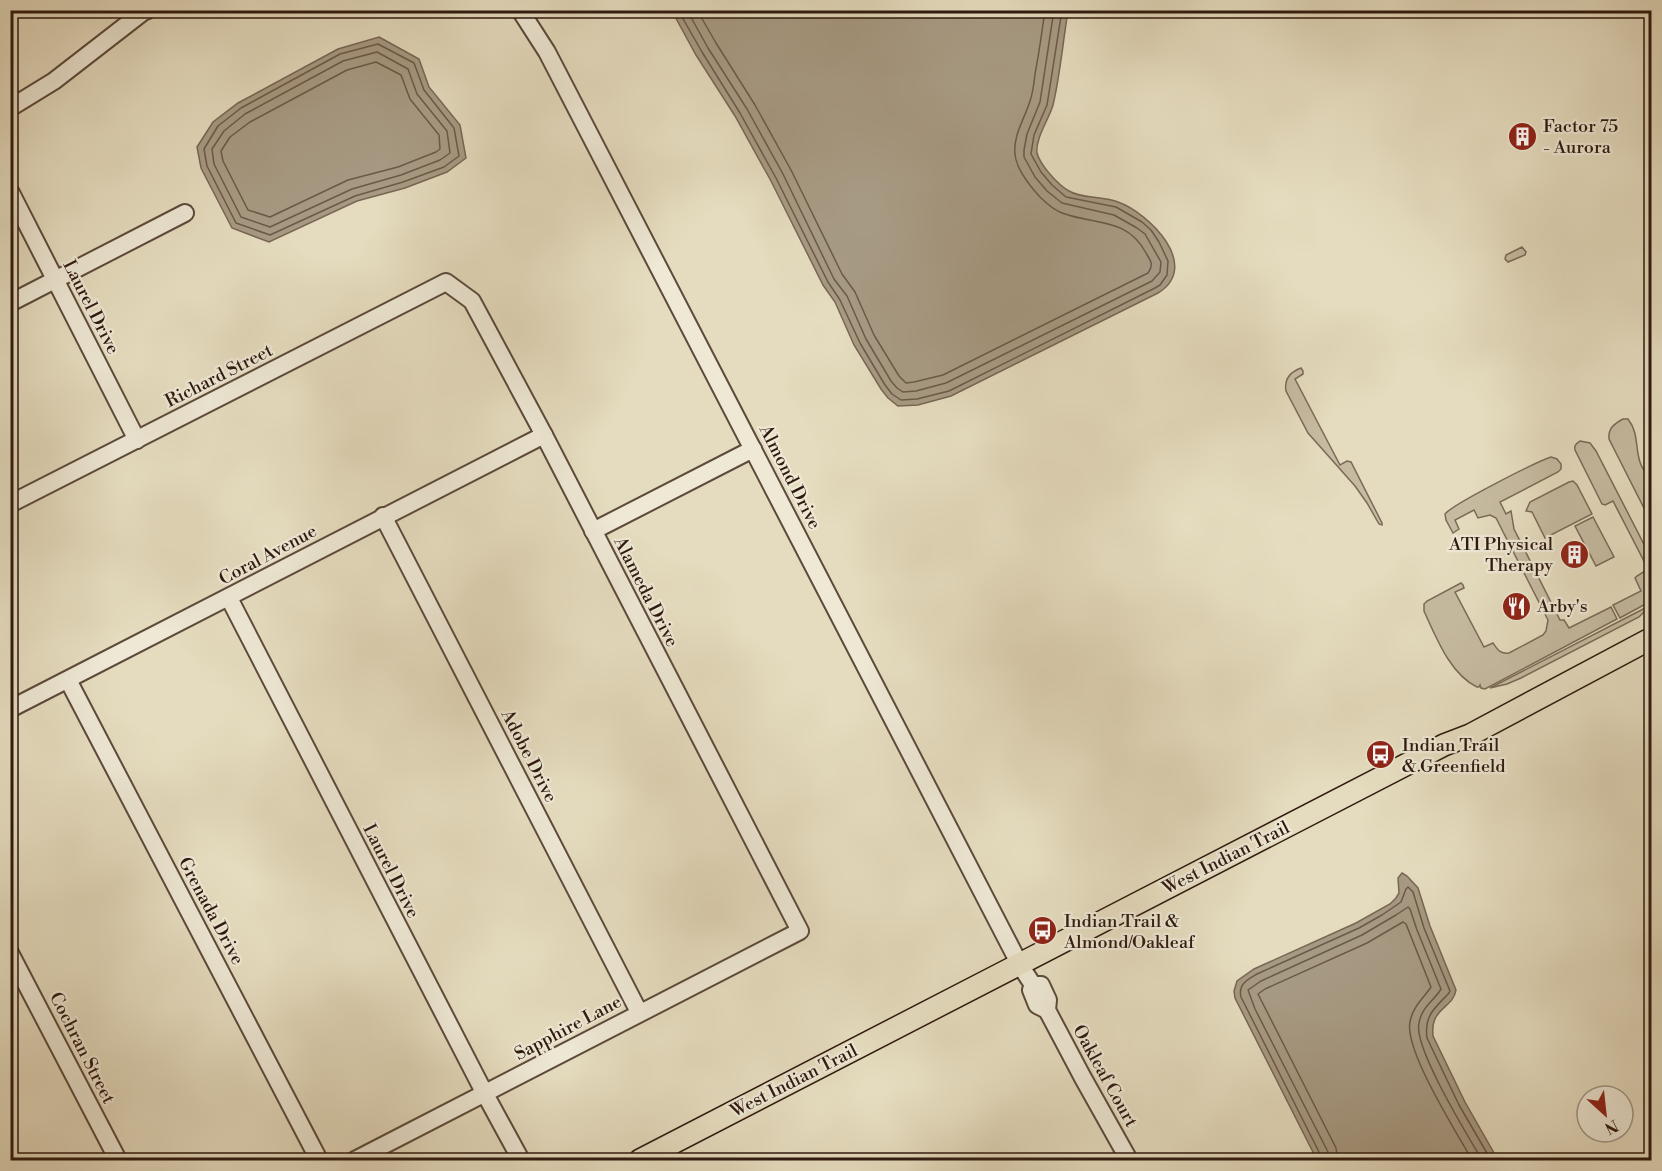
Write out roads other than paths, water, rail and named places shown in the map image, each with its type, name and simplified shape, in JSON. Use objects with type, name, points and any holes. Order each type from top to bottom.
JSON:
[{"type":"main road","name":"West Indian Trail","points":[[640,1161],[1444,745],[1470,735],[1652,638]]},
{"type":"street","points":[[10,108],[54,81],[148,10]]},
{"type":"street","name":"Almond Drive","points":[[520,10],[547,51],[1020,965]]},
{"type":"street","name":"Laurel Drive","points":[[10,191],[137,440]]},
{"type":"street","points":[[10,303],[185,213]]},
{"type":"street","name":"Richard Street","points":[[10,504],[446,282]]},
{"type":"street","name":"Alameda Drive","points":[[446,282],[472,301],[544,435],[800,931]]},
{"type":"street","name":"Coral Avenue","points":[[10,710],[544,435]]},
{"type":"street","points":[[593,531],[753,449]]},
{"type":"street","name":"Adobe Drive","points":[[383,516],[639,1012]]},
{"type":"street","name":"Laurel Drive","points":[[229,598],[521,1161]]},
{"type":"street","name":"Grenada Drive","points":[[69,680],[319,1161]]},
{"type":"street","name":"Sapphire Lane","points":[[355,1161],[639,1012],[800,931]]},
{"type":"street","name":"Cochran Street","points":[[10,953],[118,1161]]},
{"type":"street","name":"Oakleaf Court","points":[[1020,965],[1033,985],[1031,990],[1037,1005],[1047,1010],[1129,1161]]},
{"type":"water","points":[[672,11],[1068,11],[1053,105],[1038,142],[1037,153],[1050,174],[1074,194],[1118,202],[1144,217],[1166,241],[1173,255],[1175,269],[1170,282],[1158,293],[951,396],[918,405],[898,406],[881,389],[854,345],[835,302],[823,285],[771,181]]},
{"type":"water","points":[[379,37],[419,59],[429,87],[460,125],[466,158],[447,172],[405,188],[357,201],[269,242],[232,228],[201,168],[197,147],[213,122],[238,103],[338,49]]},
{"type":"water","points":[[1402,873],[1418,888],[1430,926],[1456,990],[1451,1001],[1435,1019],[1433,1036],[1465,1102],[1498,1160],[1317,1160],[1235,998],[1234,991],[1237,981],[1254,969],[1356,923],[1390,904],[1399,893],[1398,878]]},
{"type":"place","name":"Factor 75 - Aurora","points":[[1522,136]]},
{"type":"place","name":"ATI Physical Therapy","points":[[1574,554]]},
{"type":"place","name":"Arby's","points":[[1516,606]]},
{"type":"place","name":"Indian Trail & Greenfield","points":[[1381,755]]},
{"type":"place","name":"Indian Trail & Almond/Oakleaf","points":[[1043,931]]}]
